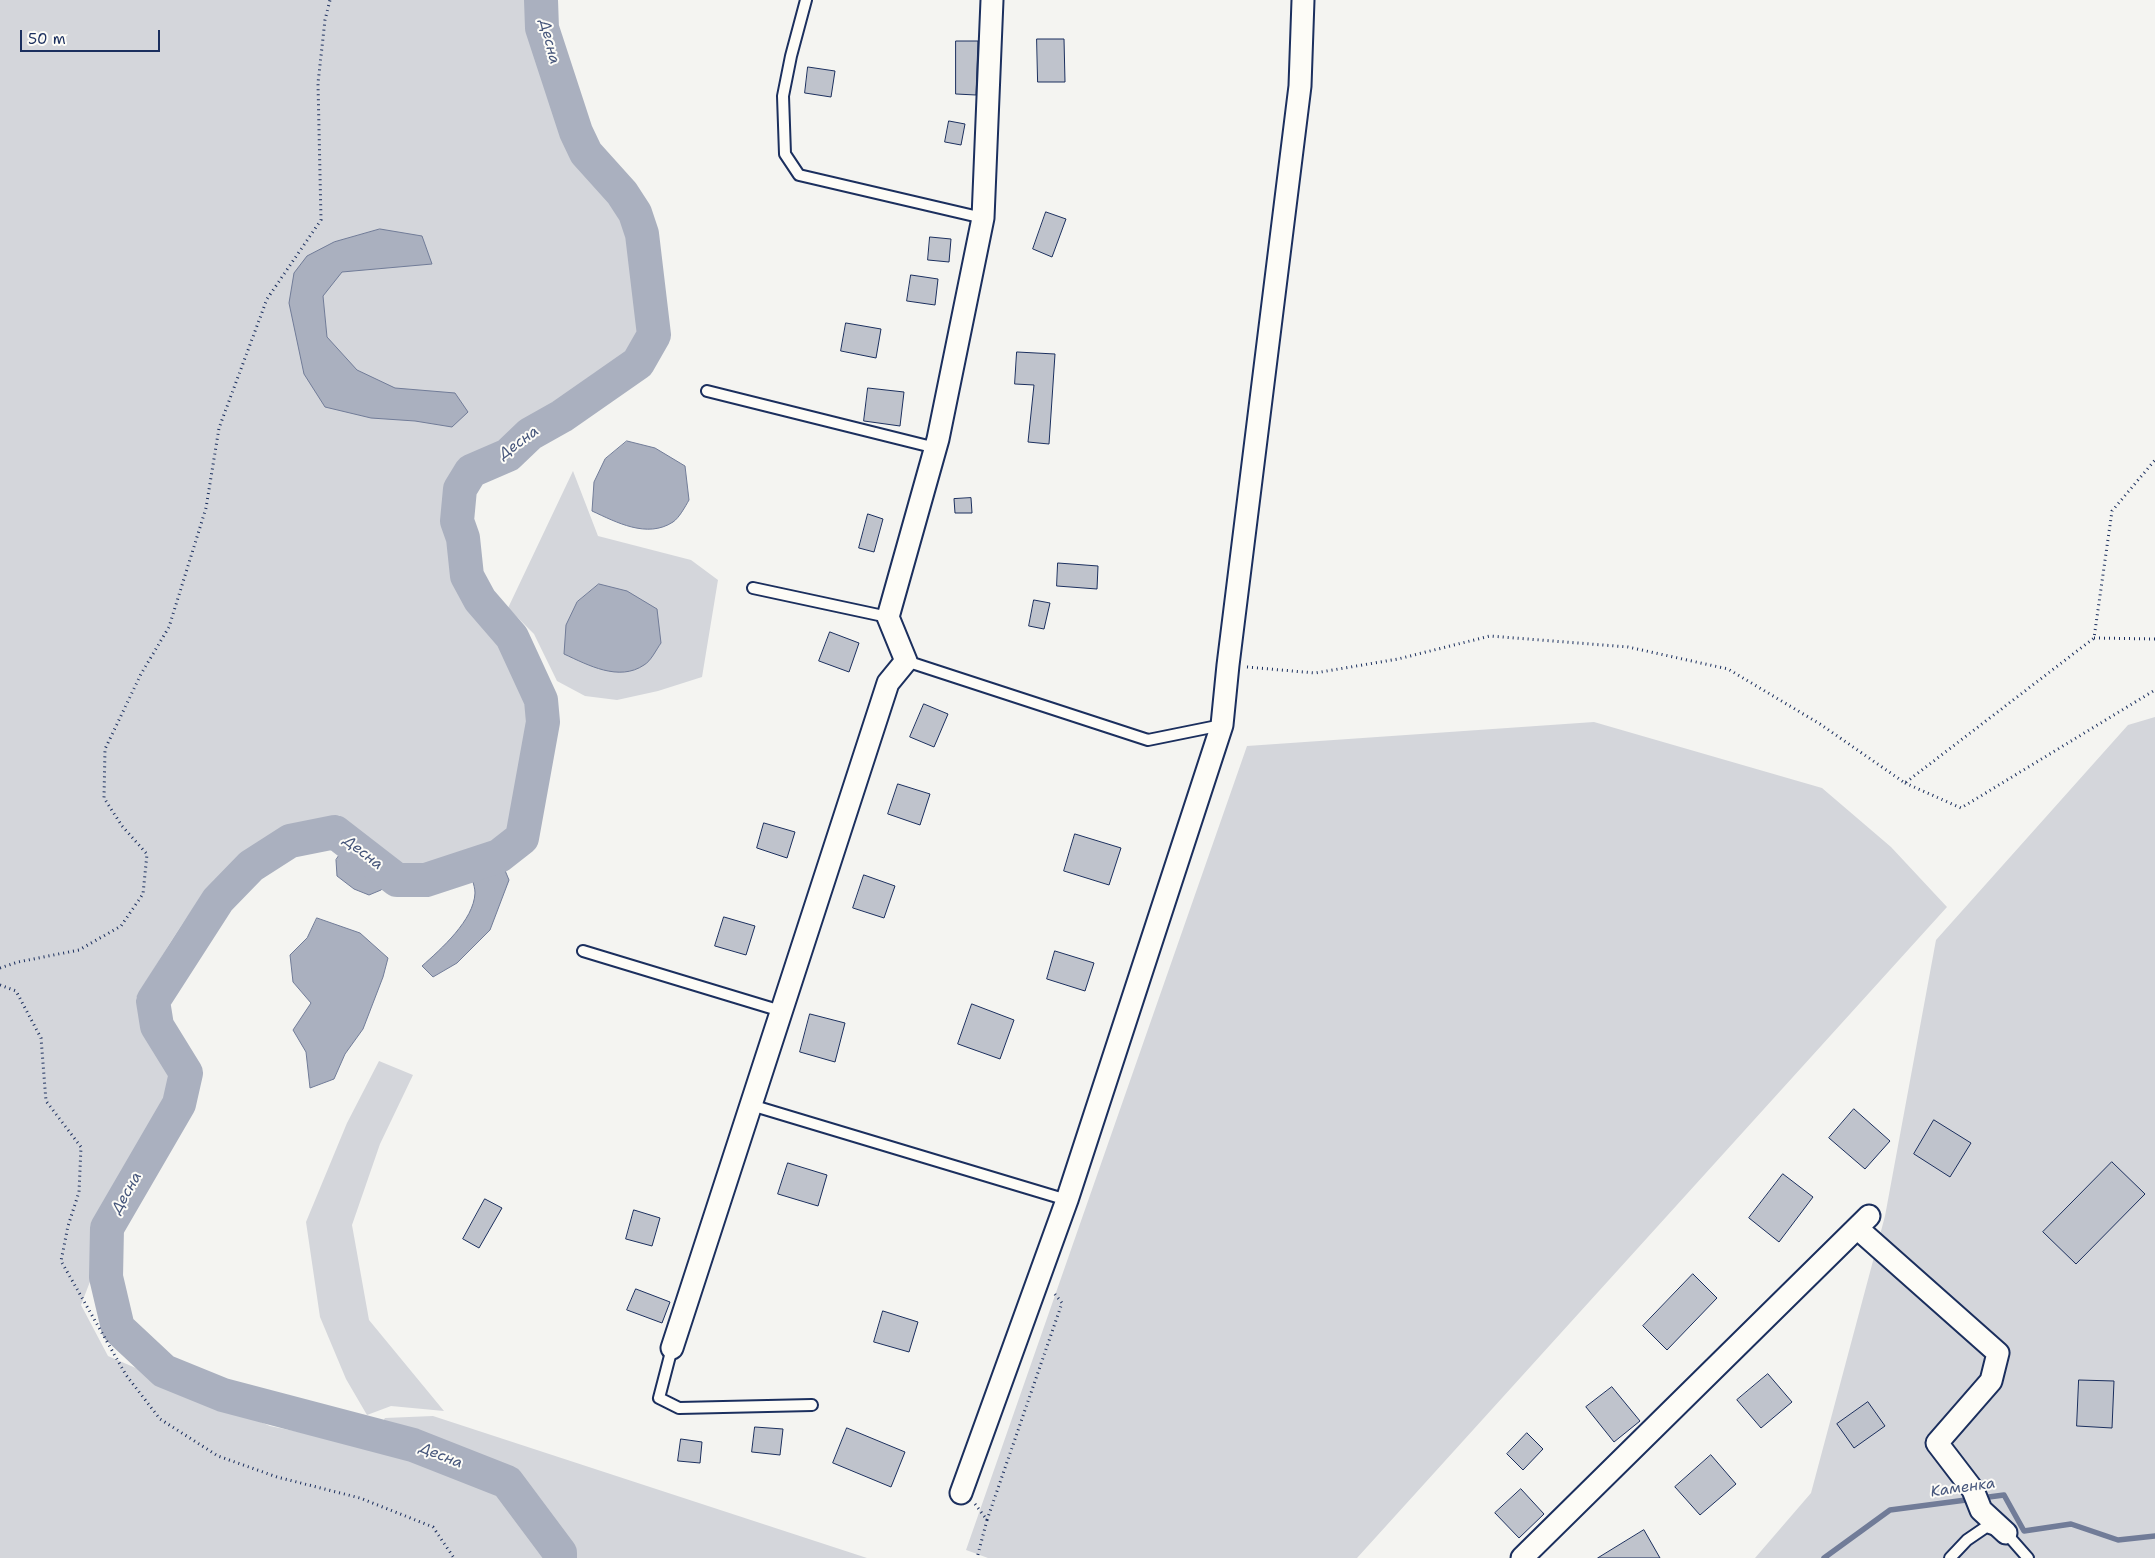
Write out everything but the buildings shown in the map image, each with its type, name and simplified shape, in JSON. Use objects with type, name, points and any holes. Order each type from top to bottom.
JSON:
[{"type":"street","points":[[672,1348],[888,683],[906,661],[888,617],[936,448],[983,218],[992,0]]},
{"type":"street","points":[[961,1493],[1067,1200],[1222,725],[1300,86],[1303,0]]},
{"type":"street","points":[[1522,1558],[1863,1222],[1998,1353],[1991,1381],[1937,1443],[1973,1490],[1981,1510],[2006,1533]]},
{"type":"lane","points":[[806,0],[791,56],[783,96],[785,154],[799,175],[983,218]]},
{"type":"lane","points":[[707,391],[936,448]]},
{"type":"lane","points":[[753,588],[888,617]]},
{"type":"lane","points":[[906,661],[1148,740],[1222,725]]},
{"type":"lane","points":[[583,950],[781,1011]]},
{"type":"lane","points":[[751,1105],[1067,1200]]},
{"type":"lane","points":[[672,1348],[659,1398],[679,1408],[812,1405]]},
{"type":"lane","points":[[1950,1558],[1967,1540],[1986,1526],[2006,1533],[2028,1558]]},
{"type":"path","points":[[0,968],[18,962],[79,950],[120,926],[143,894],[147,854],[122,826],[104,798],[105,748],[141,674],[169,627],[206,508],[219,428],[267,299],[321,220],[318,83],[325,20],[330,0]]},
{"type":"path","points":[[2094,638],[2112,511],[2155,460]]},
{"type":"path","points":[[1228,665],[1314,673],[1398,659],[1490,636],[1628,647],[1728,669],[1820,724],[1906,783],[1961,808],[2155,690]]},
{"type":"path","points":[[1906,783],[2094,638],[2155,639]]},
{"type":"path","points":[[0,985],[16,991],[41,1038],[46,1101],[81,1146],[79,1192],[68,1226],[62,1261],[126,1375],[160,1420],[218,1456],[277,1477],[360,1498],[433,1527],[454,1558]]},
{"type":"path","points":[[977,1558],[987,1520],[1062,1303],[1040,1274]]},
{"type":"path","points":[[961,1493],[975,1502],[987,1520]]},
{"type":"shaded area","points":[[0,0],[526,0],[527,31],[562,138],[573,162],[610,203],[621,220],[627,238],[638,332],[626,353],[607,365],[620,375],[610,382],[596,372],[554,403],[521,422],[500,442],[460,459],[445,485],[441,523],[448,542],[452,580],[468,609],[499,646],[526,704],[528,721],[508,830],[491,842],[424,864],[402,865],[339,815],[283,828],[258,842],[216,880],[182,925],[136,998],[143,1032],[170,1076],[165,1099],[92,1224],[91,1279],[81,1305],[108,1356],[270,1426],[367,1446],[385,1418],[433,1416],[867,1558],[0,1558]]},
{"type":"shaded area","points":[[573,471],[598,536],[691,560],[718,580],[702,677],[658,691],[617,700],[585,696],[557,681],[534,634],[508,608]]},
{"type":"shaded area","points":[[2155,717],[2155,1558],[1755,1558],[1811,1493],[1885,1216],[1936,940],[2128,725]]},
{"type":"shaded area","points":[[1594,722],[1822,788],[1891,847],[1947,907],[1357,1558],[988,1558],[966,1550],[1247,746]]},
{"type":"shaded area","points":[[379,1061],[413,1075],[380,1144],[352,1225],[369,1320],[444,1411],[391,1406],[367,1415],[346,1379],[320,1317],[306,1222],[347,1123]]},
{"type":"water","points":[[380,229],[422,236],[432,264],[342,272],[323,296],[327,337],[357,370],[395,388],[455,393],[468,412],[452,427],[415,421],[371,418],[325,407],[304,374],[289,303],[294,273],[307,256],[334,242]]},
{"type":"water","points":[[627,441],[655,448],[685,466],[689,500],[680,515],[673,522],[663,527],[642,529],[632,527],[592,511],[594,482],[605,459]]},
{"type":"water","points":[[599,584],[627,591],[657,609],[661,643],[649,661],[634,670],[614,672],[604,670],[564,654],[566,625],[577,602]]},
{"type":"water","points":[[348,842],[394,878],[381,890],[369,895],[354,889],[337,876],[336,860]]},
{"type":"water","points":[[499,856],[509,880],[490,930],[457,963],[433,977],[422,966],[455,933],[469,913],[473,903],[475,890],[468,866]]},
{"type":"water","points":[[317,918],[360,933],[388,958],[383,977],[363,1029],[345,1054],[334,1079],[310,1088],[306,1052],[293,1030],[311,1003],[293,982],[290,955],[307,938]]},
{"type":"waterway","name":"Десна","points":[[541,0],[542,28],[576,132],[586,153],[622,193],[635,213],[642,234],[654,335],[638,363],[562,416],[530,434],[508,455],[471,471],[460,489],[457,521],[463,538],[467,576],[480,600],[512,637],[541,700],[543,722],[522,838],[499,856],[426,880],[397,880],[335,832],[290,841],[251,866],[218,900],[153,1001],[157,1026],[186,1073],[179,1104],[107,1228],[106,1277],[118,1328],[164,1371],[223,1395],[413,1445],[507,1482],[560,1553],[560,1558]]},
{"type":"waterway","name":"Каменка","points":[[1824,1558],[1890,1510],[2004,1495],[2024,1531],[2071,1524],[2118,1540],[2155,1536]]}]
